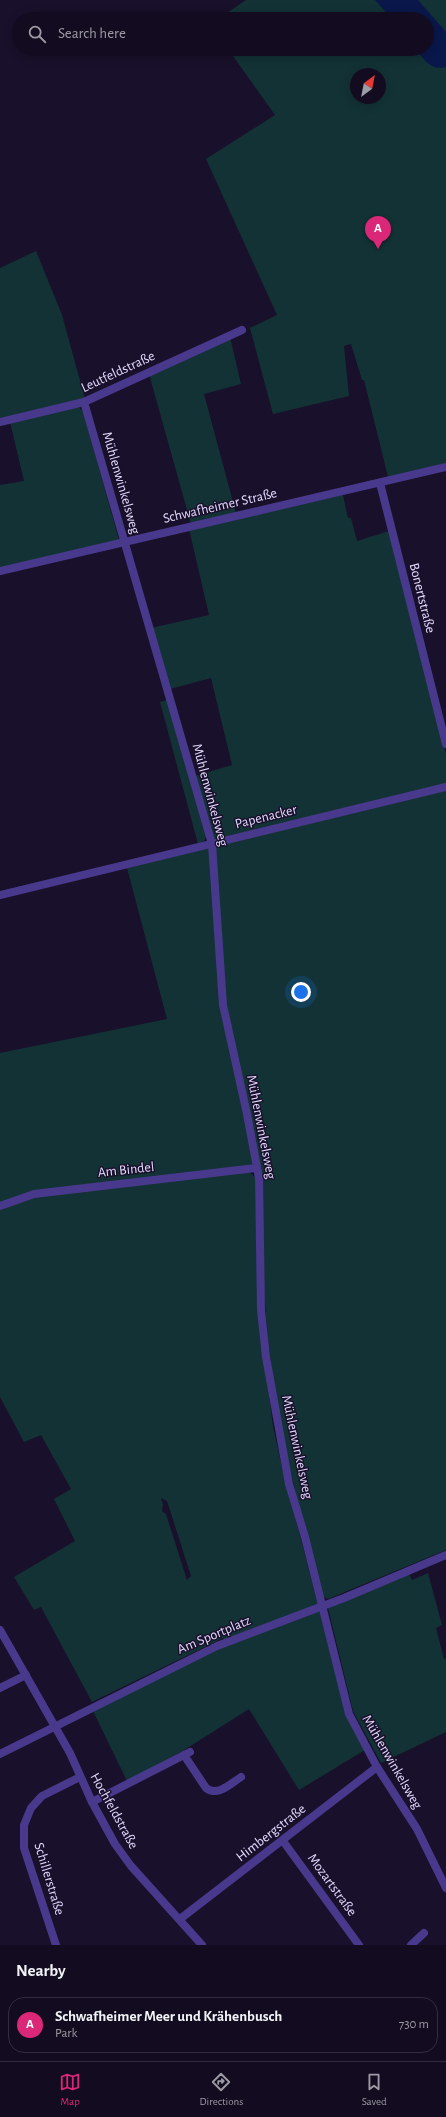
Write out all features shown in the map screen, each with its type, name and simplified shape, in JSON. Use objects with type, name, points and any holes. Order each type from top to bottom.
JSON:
[{"type":"street","name":"Leutfeldstraße","points":[[0,422],[84,402],[242,330]]},
{"type":"street","name":"Mühlenwinkelsweg","points":[[84,402],[123,541],[212,844],[223,1005],[247,1114],[259,1178],[261,1310],[266,1357],[289,1484],[305,1537],[349,1714],[377,1767],[417,1829],[446,1888]]},
{"type":"street","name":"Schwafheimer Straße","points":[[0,571],[123,541],[446,467]]},
{"type":"street","name":"Bonertstraße","points":[[380,482],[446,744]]},
{"type":"street","name":"Papenacker","points":[[0,895],[446,787]]},
{"type":"street","name":"Am Bindel","points":[[0,1206],[34,1194],[256,1168]]},
{"type":"street","name":"Am Sportplatz","points":[[0,1754],[55,1725],[217,1646],[322,1606],[446,1555]]},
{"type":"street","name":"Hochfeldstraße","points":[[0,1630],[55,1725],[70,1753],[92,1802],[115,1844],[131,1866],[202,1945]]},
{"type":"street","points":[[0,1688],[26,1675]]},
{"type":"street","points":[[92,1802],[187,1753],[206,1788],[210,1792],[218,1792],[241,1777]]},
{"type":"street","name":"Himbergstraße","points":[[180,1919],[377,1767]]},
{"type":"street","name":"Schillerstraße","points":[[56,1945],[24,1848],[24,1825],[31,1808],[42,1796],[80,1777]]},
{"type":"street","name":"Mozartstraße","points":[[283,1841],[359,1945]]},
{"type":"street","points":[[411,1945],[424,1933]]},
{"type":"green space","points":[[246,0],[446,0],[446,463],[388,477],[364,380],[362,380],[351,344],[344,346],[349,396],[273,414],[250,328],[277,315],[206,159],[275,115],[233,56],[434,56],[434,12],[228,12]]},
{"type":"green space","points":[[36,251],[62,315],[85,399],[0,419],[0,268]]},
{"type":"green space","points":[[230,337],[241,384],[204,394],[236,513],[191,524],[149,374]]},
{"type":"green space","points":[[77,406],[83,411],[119,540],[0,569],[0,485],[24,481],[10,422]]},
{"type":"green space","points":[[343,495],[348,518],[351,518],[357,541],[389,531],[446,754],[446,787],[214,839],[195,776],[232,765],[211,678],[170,689],[151,628],[209,615],[189,529]]},
{"type":"green space","points":[[167,700],[206,834],[206,838],[198,844],[160,702]]},
{"type":"green space","points":[[446,789],[446,1550],[328,1599],[322,1596],[307,1537],[285,1447],[274,1386],[265,1308],[260,1165],[121,1181],[0,1204],[0,1053],[167,1019],[127,868]]},
{"type":"green space","points":[[248,1171],[255,1177],[259,1319],[273,1426],[286,1486],[346,1716],[365,1750],[299,1790],[249,1709],[181,1752],[127,1781],[93,1711],[227,1644],[223,1638],[92,1702],[41,1607],[34,1610],[14,1577],[75,1541],[54,1499],[71,1489],[41,1435],[24,1442],[0,1397],[0,1210],[36,1196]],"holes":[[[161,1498],[167,1501],[191,1576],[187,1580],[166,1514],[162,1511],[163,1504]]]},
{"type":"green space","points":[[428,1573],[442,1625],[436,1628],[444,1659],[446,1659],[446,1732],[381,1763],[353,1711],[328,1608],[409,1574],[412,1580]]},
{"type":"shaded area","points":[[375,0],[418,0],[428,12],[386,12]]},
{"type":"shaded area","points":[[434,18],[446,32],[446,67],[441,68],[432,66],[421,56],[434,56]]},
{"type":"place","name":"Schwafheimer Meer und Krähenbusch","points":[[378,249]]}]
